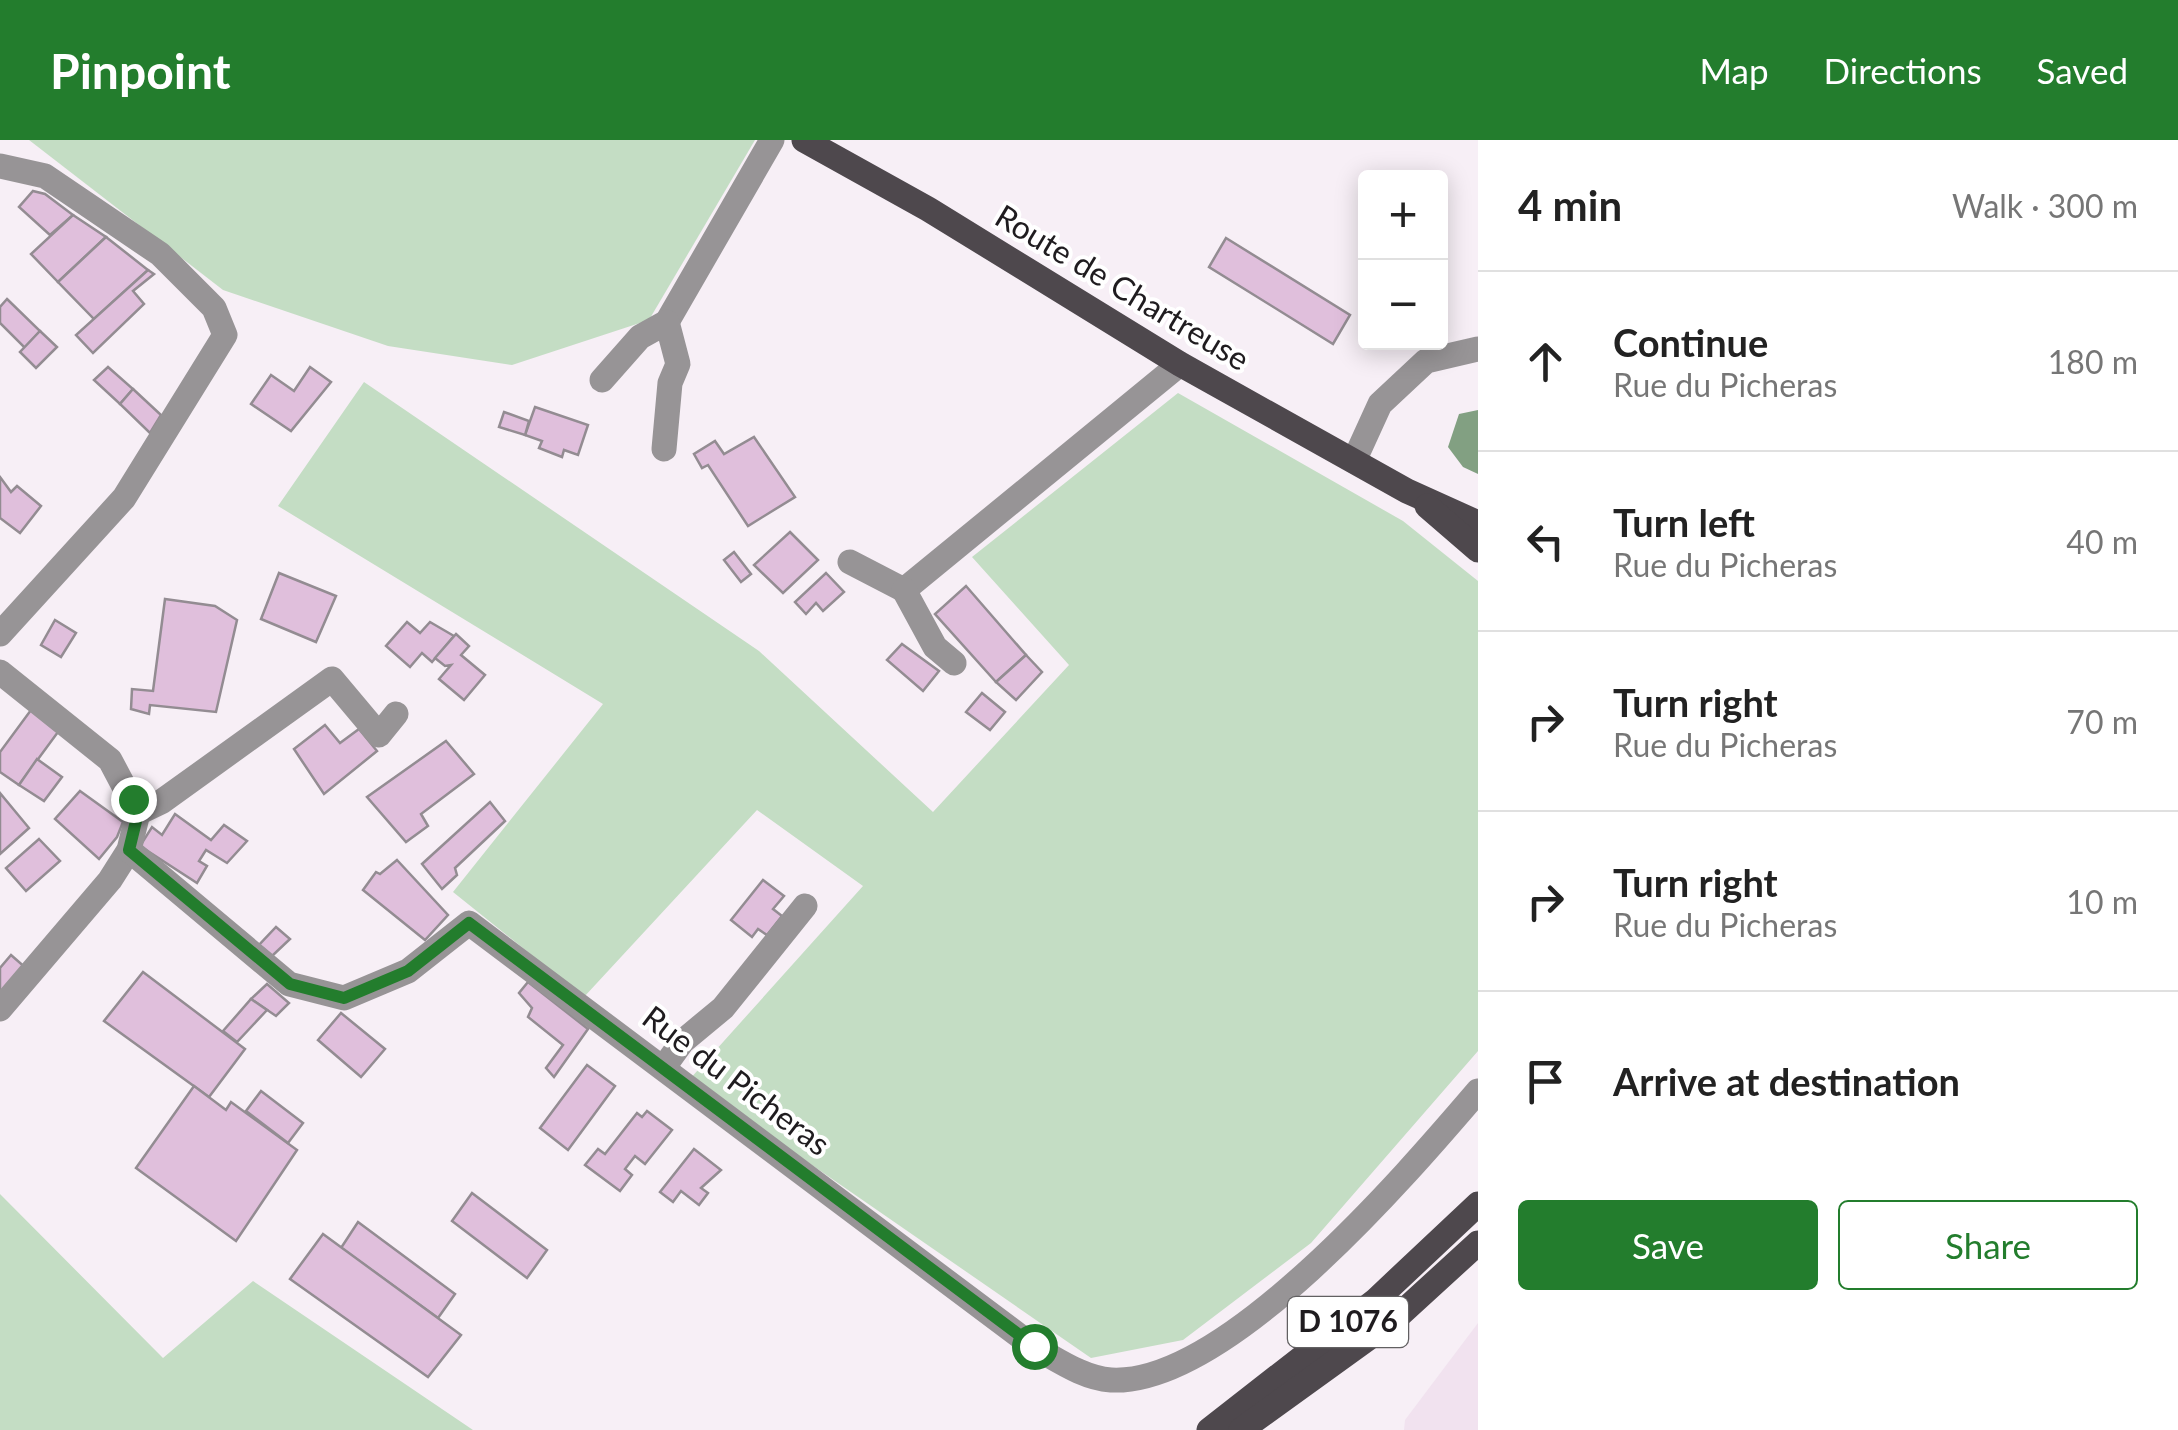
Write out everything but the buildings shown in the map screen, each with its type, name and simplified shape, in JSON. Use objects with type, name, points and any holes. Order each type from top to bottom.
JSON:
[{"type":"main road","name":"Route de Chartreuse","points":[[804,140],[928,209],[1180,364],[1407,490],[1478,523]]},
{"type":"main road","name":"Route de Chartreuse","points":[[1407,490],[1478,550]]},
{"type":"main road","name":"D 1076","points":[[1209,1430],[1376,1300],[1443,1242],[1478,1204]]},
{"type":"main road","name":"D 1076","points":[[1240,1430],[1396,1318],[1478,1243]]},
{"type":"street","points":[[602,380],[640,337],[667,322],[772,140]]},
{"type":"street","points":[[0,166],[46,176],[160,254],[214,308],[224,335],[124,498],[0,634]]},
{"type":"street","points":[[664,449],[670,383],[678,364],[667,322]]},
{"type":"street","points":[[1354,461],[1380,404],[1426,361],[1478,349]]},
{"type":"street","points":[[904,590],[1180,364]]},
{"type":"street","points":[[850,562],[904,590],[935,646],[954,662]]},
{"type":"street","points":[[0,672],[110,760],[138,813],[129,850],[110,880],[0,1009]]},
{"type":"street","points":[[138,813],[162,802],[332,679],[379,735],[396,714]]},
{"type":"street","name":"Rue du Picheras","points":[[129,850],[290,984],[344,998],[408,971],[469,923],[1034,1346],[1078,1372],[1108,1380],[1167,1370],[1260,1309],[1358,1223],[1478,1091]]},
{"type":"street","points":[[664,1067],[682,1042],[723,1008],[805,906]]},
{"type":"shaded area","points":[[29,140],[755,140],[649,320],[512,365],[388,346],[223,290]]},
{"type":"shaded area","points":[[364,382],[759,651],[933,812],[1069,665],[972,557],[1178,393],[1403,521],[1478,581],[1478,1051],[1311,1243],[1183,1340],[1091,1358],[689,1080],[863,886],[757,810],[584,997],[453,892],[603,704],[278,506]]},
{"type":"shaded area","points":[[1478,410],[1478,474],[1463,467],[1448,447],[1459,414]]},
{"type":"shaded area","points":[[0,1194],[163,1358],[253,1281],[473,1430],[0,1430]]},
{"type":"shaded area","points":[[1478,1323],[1478,1430],[1404,1430],[1405,1420]]},
{"type":"route","points":[[133,799],[138,813],[129,850],[290,984],[344,998],[408,971],[469,923],[1034,1346]]}]
